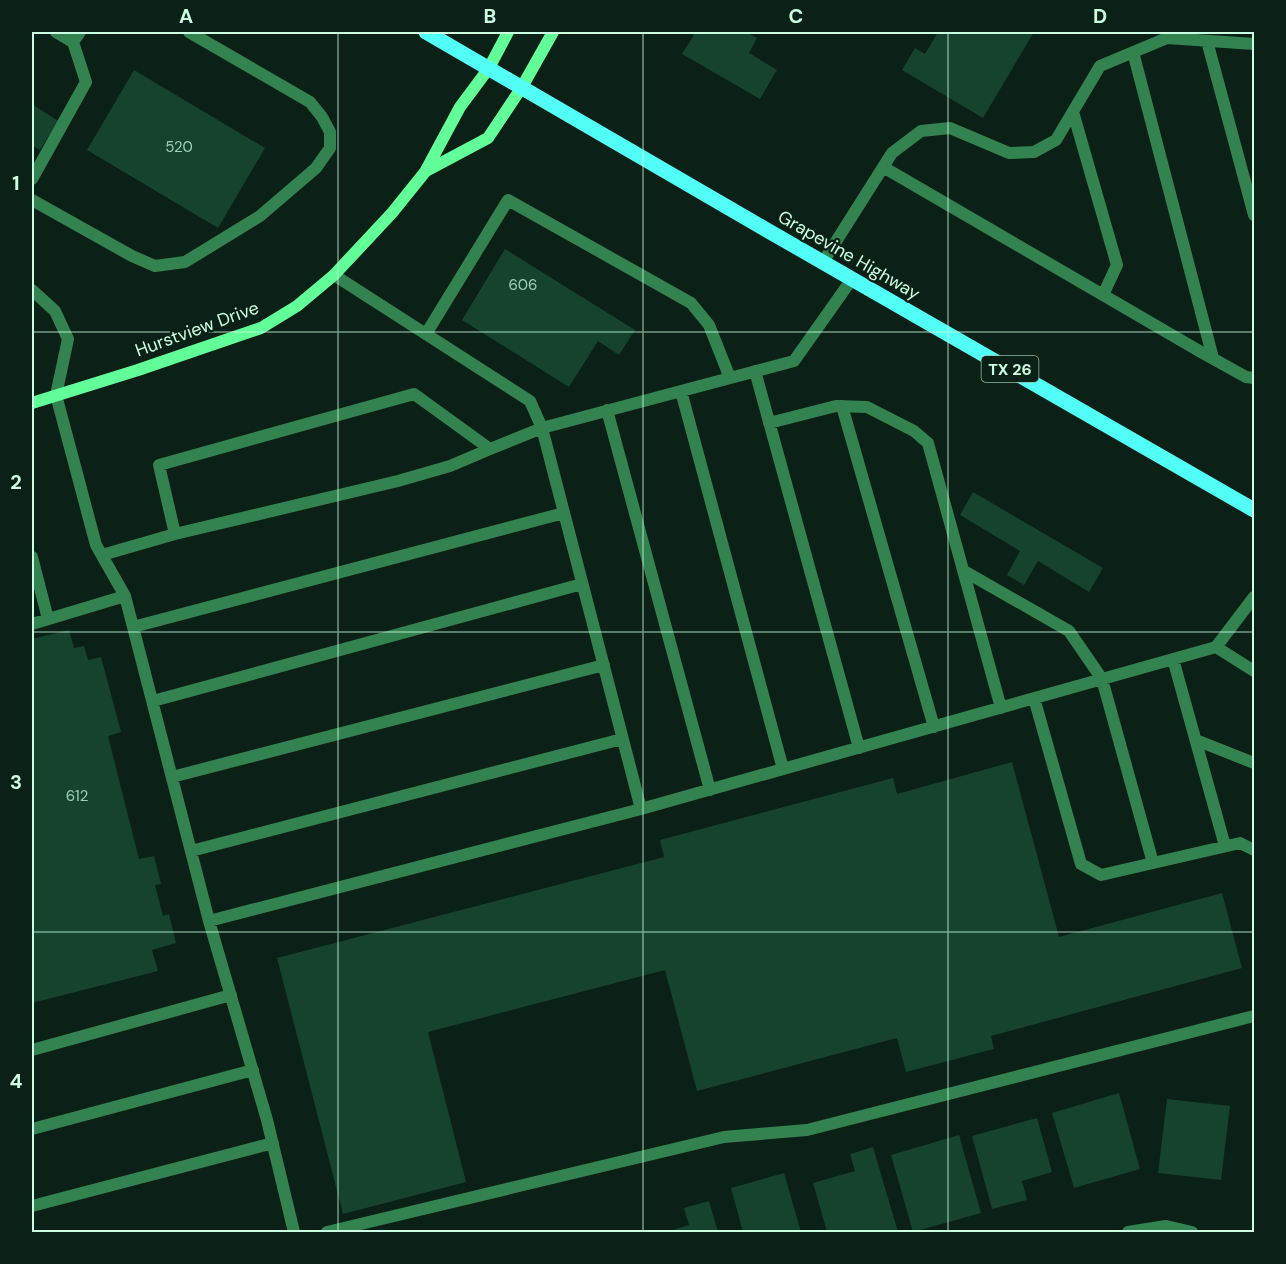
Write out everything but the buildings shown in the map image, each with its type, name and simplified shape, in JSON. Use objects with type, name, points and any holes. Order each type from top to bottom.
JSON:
[{"type":"main road","name":"Grapevine Highway","points":[[426,32],[1254,510]]},
{"type":"main road","name":"Hurstview Drive","points":[[32,403],[261,328],[297,306],[333,275],[392,213],[425,172],[460,108],[489,68],[508,32]]},
{"type":"main road","name":"Hurstview Drive","points":[[425,172],[488,138],[522,87],[553,32]]},
{"type":"street","points":[[32,179],[86,82],[77,37],[56,32]]},
{"type":"street","points":[[32,200],[132,256],[155,266],[185,262],[260,216],[316,168],[330,148],[330,132],[310,102],[189,32]]},
{"type":"street","points":[[823,262],[892,153],[921,131],[950,128],[1009,153],[1034,152],[1056,140],[1100,66],[1167,38],[1254,44]]},
{"type":"street","points":[[1207,41],[1254,215]]},
{"type":"street","points":[[1133,52],[1214,358]]},
{"type":"street","points":[[1073,112],[1117,265],[1103,295]]},
{"type":"street","points":[[883,167],[1246,377],[1254,378]]},
{"type":"street","points":[[426,334],[508,200],[691,303],[709,325],[730,378]]},
{"type":"street","points":[[333,275],[530,401],[542,428],[641,809]]},
{"type":"street","points":[[102,555],[175,534],[398,481],[450,466],[542,428],[794,361],[852,279]]},
{"type":"street","points":[[32,290],[55,311],[68,339],[56,395],[96,545],[125,596],[209,921],[273,1143],[294,1233]]},
{"type":"street","points":[[755,371],[859,748]]},
{"type":"street","points":[[681,391],[783,769]]},
{"type":"street","points":[[175,534],[159,465],[414,394],[490,449]]},
{"type":"street","points":[[769,423],[842,406],[867,407],[914,431],[928,442],[1001,708]]},
{"type":"street","points":[[842,406],[934,727]]},
{"type":"street","points":[[607,410],[710,790]]},
{"type":"street","points":[[133,627],[564,513]]},
{"type":"street","points":[[32,557],[48,619]]},
{"type":"street","points":[[964,571],[1070,631],[1102,679],[1153,863]]},
{"type":"street","points":[[153,701],[582,584]]},
{"type":"street","points":[[32,624],[125,596]]},
{"type":"street","points":[[209,921],[641,809],[1216,647],[1254,597]]},
{"type":"street","points":[[1216,647],[1254,671]]},
{"type":"street","points":[[1173,659],[1225,846]]},
{"type":"street","points":[[172,777],[604,665]]},
{"type":"street","points":[[1034,698],[1081,864],[1101,875],[1240,843],[1254,850]]},
{"type":"street","points":[[191,850],[622,739]]},
{"type":"street","points":[[1196,740],[1254,763]]},
{"type":"street","points":[[32,1050],[231,994]]},
{"type":"street","points":[[327,1233],[724,1137],[807,1130],[1254,1016]]},
{"type":"street","points":[[32,1129],[253,1070]]},
{"type":"street","points":[[32,1206],[273,1143]]},
{"type":"street","points":[[1128,1233],[1166,1226],[1192,1233]]}]
